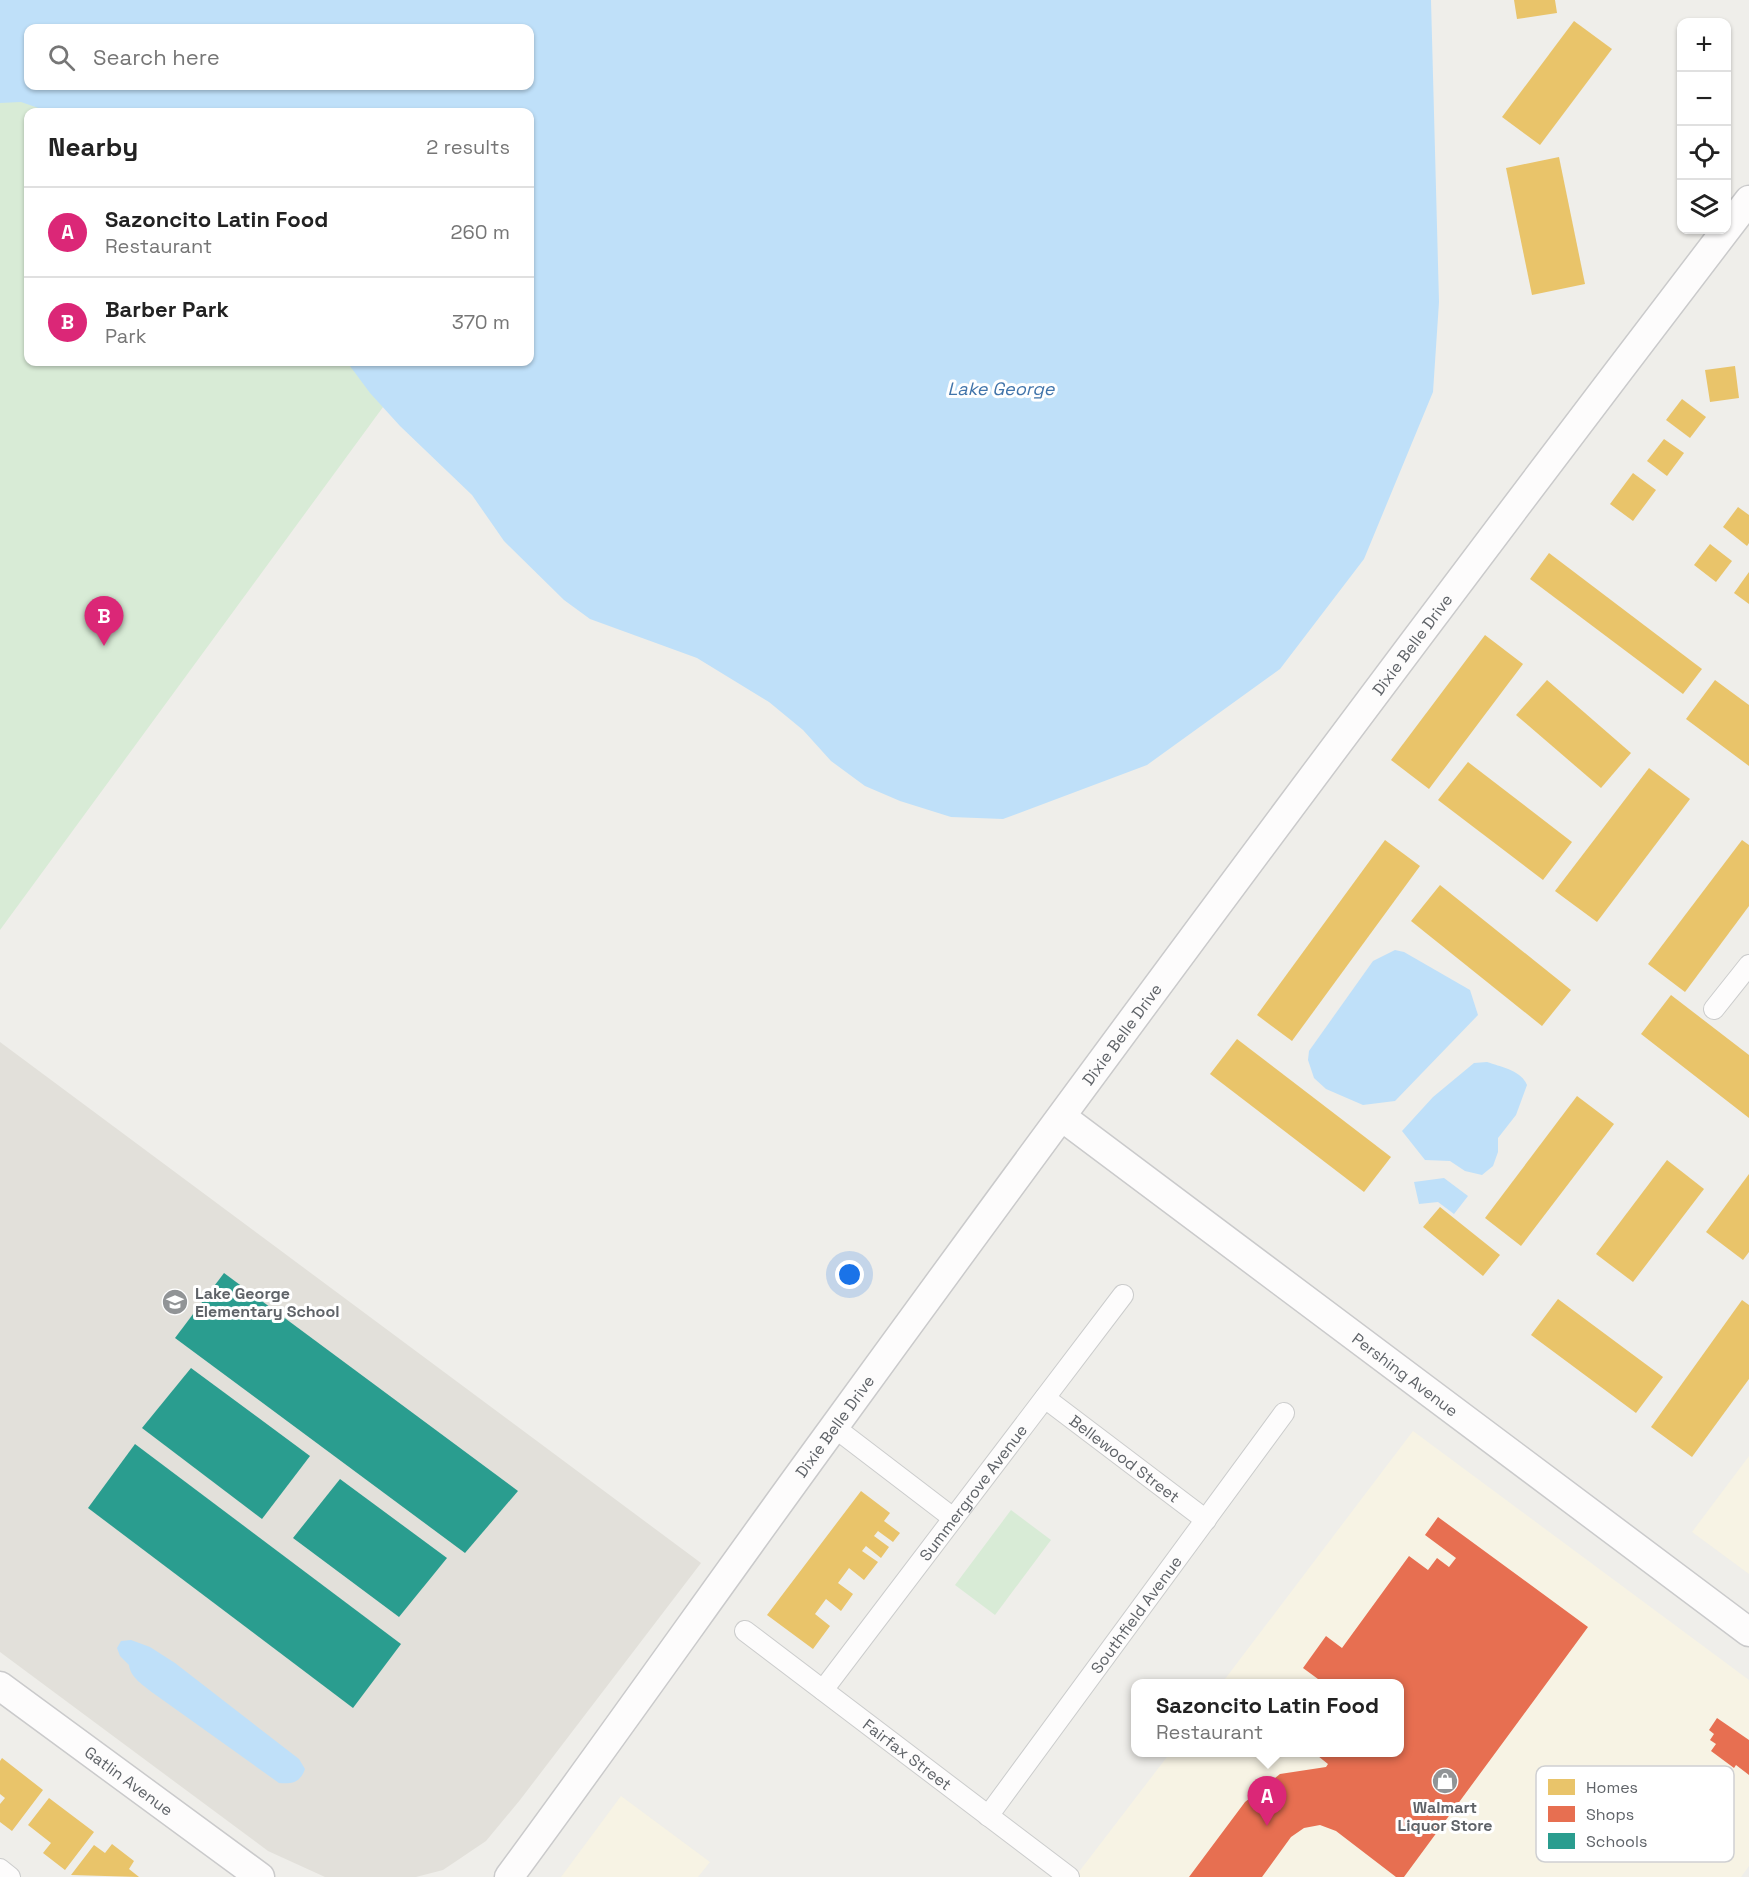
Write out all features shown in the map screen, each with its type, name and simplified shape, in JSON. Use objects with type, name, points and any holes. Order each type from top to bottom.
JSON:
[{"type":"street","name":"Dixie Belle Drive","points":[[509,1877],[834,1427],[1062,1117],[1541,472],[1749,200]]},
{"type":"street","points":[[1714,1009],[1749,965]]},
{"type":"street","name":"Pershing Avenue","points":[[1062,1117],[1749,1632]]},
{"type":"street","name":"Summergrove Avenue","points":[[823,1690],[1123,1295]]},
{"type":"street","name":"Bellewood Street","points":[[1045,1398],[1206,1520]]},
{"type":"street","name":"Southfield Avenue","points":[[988,1816],[1284,1413]]},
{"type":"street","points":[[834,1427],[953,1518]]},
{"type":"street","name":"Fairfax Street","points":[[745,1631],[1069,1877]]},
{"type":"street","name":"Gatlin Avenue","points":[[0,1686],[260,1877]]},
{"type":"street","points":[[0,1869],[10,1877]]},
{"type":"shaded area","name":"Lake George Elementary School","points":[[0,1042],[701,1563],[520,1800],[486,1841],[443,1870],[416,1877],[325,1877],[268,1851],[0,1652]]},
{"type":"shaded area","points":[[1413,1431],[1749,1680],[1749,1866],[1741,1877],[1075,1877],[1167,1757],[1404,1757],[1404,1679],[1225,1679]]},
{"type":"shaded area","points":[[1749,1456],[1749,1574],[1692,1532]]},
{"type":"shaded area","points":[[621,1796],[710,1862],[698,1877],[561,1877]]},
{"type":"green space","points":[[0,0],[24,24],[24,90],[530,90],[530,108],[24,108],[24,366],[413,366],[0,930]]},
{"type":"green space","points":[[1011,1510],[1051,1540],[995,1615],[955,1585]]},
{"type":"water","name":"Lake George","points":[[0,0],[1431,0],[1439,302],[1433,392],[1364,559],[1280,669],[1147,765],[1003,819],[951,817],[900,801],[865,786],[831,761],[803,730],[769,702],[697,658],[590,619],[564,600],[504,541],[472,495],[400,426],[370,393],[350,366],[534,366],[534,108],[38,108],[21,102],[0,103]]},
{"type":"water","points":[[1395,950],[1404,952],[1470,990],[1478,1015],[1395,1101],[1363,1105],[1326,1089],[1314,1078],[1308,1060],[1309,1051],[1373,961]]},
{"type":"water","points":[[1487,1062],[1515,1072],[1527,1085],[1516,1115],[1498,1138],[1498,1152],[1493,1166],[1482,1175],[1465,1171],[1450,1161],[1425,1160],[1402,1131],[1433,1097],[1474,1063]]},
{"type":"water","points":[[1444,1178],[1468,1196],[1454,1214],[1438,1202],[1419,1204],[1414,1182]]},
{"type":"water","points":[[131,1640],[150,1647],[175,1663],[299,1759],[305,1769],[301,1777],[292,1783],[279,1783],[153,1693],[135,1677],[129,1665],[120,1656],[117,1648],[121,1641]]},
{"type":"building: Homes","points":[[1514,0],[1555,0],[1557,13],[1517,19]]},
{"type":"building: Homes","points":[[1574,21],[1612,49],[1540,145],[1502,117]]},
{"type":"building: Homes","points":[[1559,157],[1585,284],[1532,295],[1506,168]]},
{"type":"building: Homes","points":[[1735,366],[1739,398],[1710,402],[1705,370]]},
{"type":"building: Homes","points":[[1682,399],[1706,417],[1690,438],[1666,420]]},
{"type":"building: Homes","points":[[1664,439],[1684,453],[1667,476],[1647,461]]},
{"type":"building: Homes","points":[[1633,473],[1656,490],[1633,521],[1610,504]]},
{"type":"building: Homes","points":[[1738,507],[1749,515],[1749,543],[1747,546],[1723,527]]},
{"type":"building: Homes","points":[[1710,544],[1732,561],[1716,582],[1694,565]]},
{"type":"building: Homes","points":[[1549,553],[1702,669],[1683,694],[1530,579]]},
{"type":"building: Homes","points":[[1749,572],[1749,604],[1734,593]]},
{"type":"building: Homes","points":[[1485,635],[1523,664],[1429,789],[1391,760]]},
{"type":"building: Homes","points":[[1547,680],[1631,753],[1601,788],[1516,715]]},
{"type":"building: Homes","points":[[1715,680],[1749,705],[1749,766],[1686,719]]},
{"type":"building: Homes","points":[[1468,762],[1572,842],[1543,880],[1438,800]]},
{"type":"building: Homes","points":[[1649,768],[1690,799],[1597,922],[1555,891]]},
{"type":"building: Homes","points":[[1385,840],[1420,866],[1292,1041],[1257,1015]]},
{"type":"building: Homes","points":[[1742,840],[1749,845],[1749,906],[1685,992],[1648,964]]},
{"type":"building: Homes","points":[[1440,885],[1571,990],[1542,1026],[1411,921]]},
{"type":"building: Homes","points":[[1671,995],[1749,1055],[1749,1118],[1641,1034]]},
{"type":"building: Homes","points":[[1237,1039],[1391,1157],[1364,1192],[1210,1074]]},
{"type":"building: Homes","points":[[1577,1096],[1614,1124],[1521,1246],[1485,1218]]},
{"type":"building: Homes","points":[[1667,1160],[1704,1189],[1633,1282],[1596,1254]]},
{"type":"building: Homes","points":[[1749,1174],[1749,1252],[1743,1260],[1706,1232]]},
{"type":"building: Homes","points":[[1440,1207],[1500,1255],[1483,1276],[1423,1227]]},
{"type":"building: Homes","points":[[1558,1299],[1663,1377],[1636,1413],[1531,1335]]},
{"type":"building: Homes","points":[[1742,1300],[1749,1305],[1749,1379],[1692,1457],[1651,1427]]},
{"type":"building: Homes","points":[[861,1491],[890,1513],[884,1521],[900,1533],[893,1542],[878,1531],[874,1536],[889,1547],[881,1558],[866,1546],[862,1551],[878,1562],[864,1580],[849,1568],[838,1583],[853,1594],[841,1611],[826,1599],[815,1614],[830,1626],[813,1649],[767,1615]]},
{"type":"building: Homes","points":[[2,1758],[43,1790],[12,1831],[0,1822],[0,1804],[5,1798],[0,1794],[0,1761]]},
{"type":"building: Homes","points":[[49,1798],[94,1832],[65,1870],[43,1853],[51,1843],[28,1825]]},
{"type":"building: Homes","points":[[112,1844],[134,1861],[129,1869],[139,1877],[71,1875],[94,1845],[105,1853]]},
{"type":"building: Shops","points":[[1438,1517],[1588,1627],[1404,1877],[1396,1877],[1336,1831],[1320,1825],[1304,1828],[1291,1837],[1262,1877],[1189,1877],[1245,1802],[1280,1774],[1326,1767],[1328,1764],[1319,1757],[1404,1757],[1404,1679],[1318,1679],[1303,1668],[1326,1636],[1342,1648],[1409,1556],[1428,1570],[1437,1558],[1449,1567],[1456,1558],[1425,1535]]},
{"type":"building: Shops","points":[[1717,1718],[1749,1740],[1749,1775],[1736,1765],[1734,1768],[1711,1751],[1716,1744],[1710,1740],[1714,1734],[1709,1730]]},
{"type":"building: Schools","points":[[224,1273],[518,1491],[465,1553],[175,1338]]},
{"type":"building: Schools","points":[[191,1368],[310,1456],[262,1519],[142,1428]]},
{"type":"building: Schools","points":[[135,1444],[401,1644],[353,1708],[88,1508]]},
{"type":"building: Schools","points":[[340,1479],[447,1558],[399,1617],[293,1538]]},
{"type":"place","name":"Barber Park","points":[[104,646]]},
{"type":"place","name":"Lake George Elementary School","points":[[175,1302]]},
{"type":"place","name":"Walmart Liquor Store","points":[[1445,1781]]},
{"type":"place","name":"Sazoncito Latin Food","points":[[1267,1826]]}]
